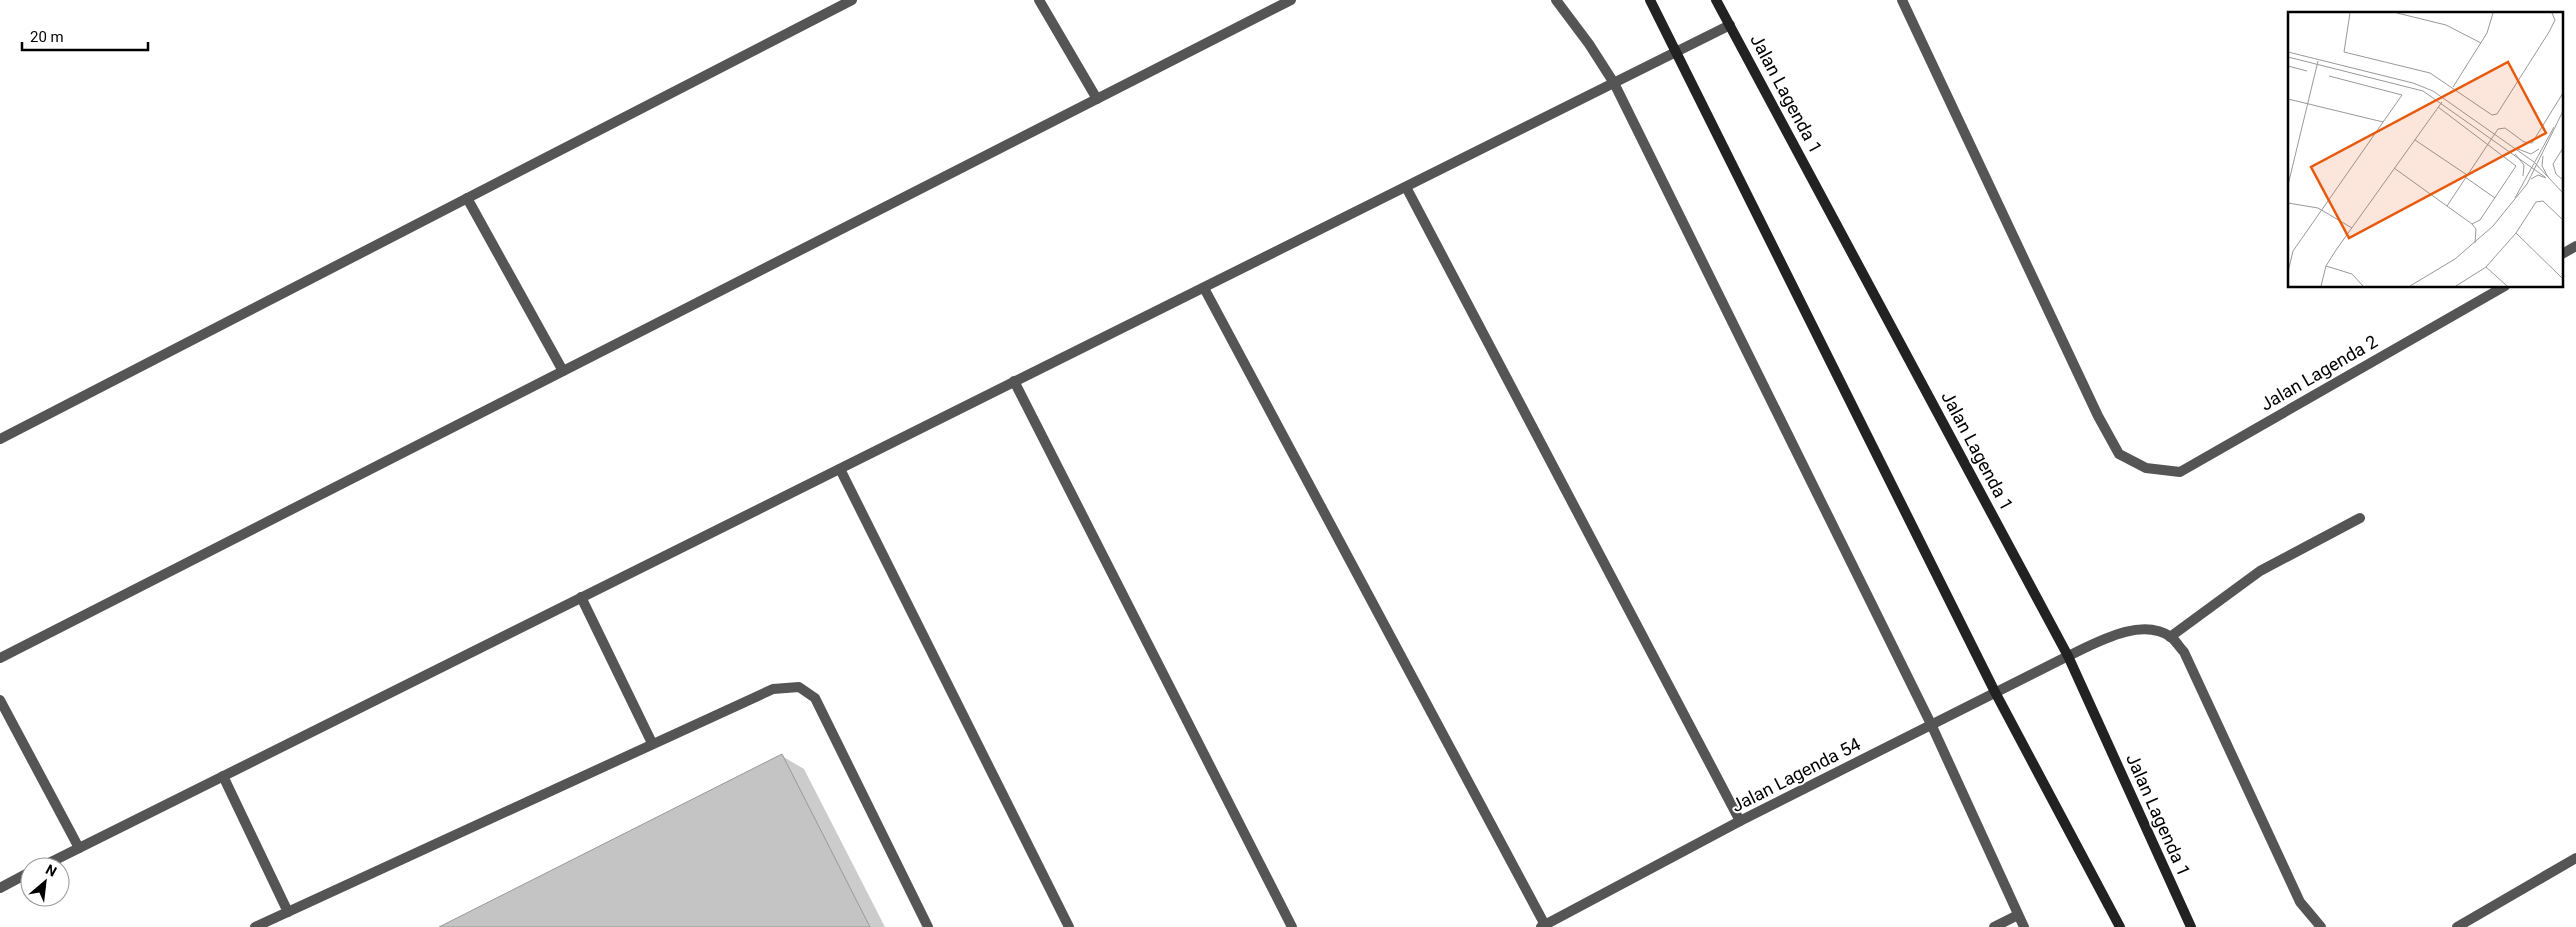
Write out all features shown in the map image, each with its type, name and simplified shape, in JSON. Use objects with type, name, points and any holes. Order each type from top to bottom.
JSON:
[{"type":"street","points":[[0,439],[852,0]]},
{"type":"street","points":[[1039,0],[1097,99]]},
{"type":"street","points":[[0,658],[1291,0]]},
{"type":"street","points":[[1556,0],[1589,44],[1614,83],[1931,724],[2024,927]]},
{"type":"street","points":[[1650,0],[1995,692],[2120,927]]},
{"type":"street","name":"Jalan Lagenda 1","points":[[1716,0],[2068,656],[2191,927]]},
{"type":"street","name":"Jalan Lagenda 2","points":[[1902,0],[2098,416],[2119,454],[2146,468],[2180,472],[2502,288]]},
{"type":"street","points":[[61,857],[1730,25]]},
{"type":"street","points":[[1406,187],[1740,821]]},
{"type":"street","points":[[466,198],[563,371]]},
{"type":"street","points":[[2564,253],[2576,246]]},
{"type":"street","points":[[1204,288],[1543,926]]},
{"type":"street","points":[[1014,381],[1292,927]]},
{"type":"street","points":[[840,469],[1070,927]]},
{"type":"street","points":[[2321,927],[2300,902],[2184,652],[2170,637],[2260,571],[2360,518]]},
{"type":"street","points":[[581,598],[652,743]]},
{"type":"street","name":"Jalan Lagenda 54","points":[[1543,926],[1740,821],[2111,635],[2143,629],[2170,637]]},
{"type":"street","points":[[256,927],[652,743],[773,689],[799,687],[815,698],[928,927]]},
{"type":"street","points":[[0,700],[79,848]]},
{"type":"street","points":[[223,776],[288,912]]},
{"type":"street","points":[[2458,927],[2576,858]]},
{"type":"street","points":[[0,888],[20,877]]},
{"type":"street","points":[[1994,927],[2018,915]]},
{"type":"building","points":[[782,754],[870,927],[439,927]]}]
